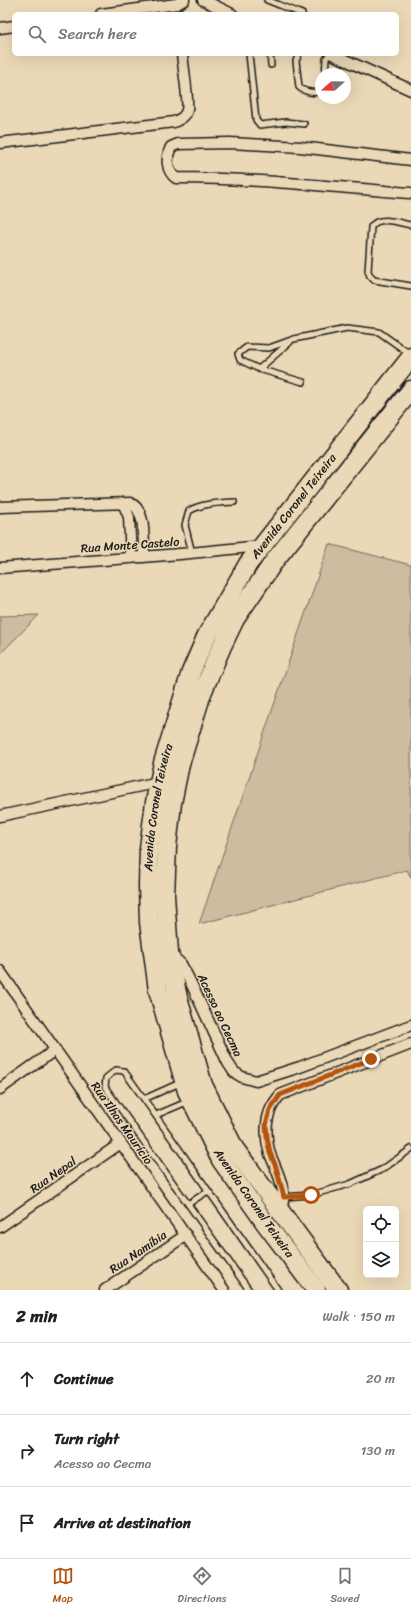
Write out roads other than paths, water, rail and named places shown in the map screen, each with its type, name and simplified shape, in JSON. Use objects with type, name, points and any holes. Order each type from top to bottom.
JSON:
[{"type":"highway","name":"Avenida Coronel Teixeira","points":[[316,1290],[266,1224],[221,1160],[191,1099],[184,1081],[158,990],[150,922],[148,885],[149,848],[159,782],[190,672],[207,635],[248,564],[261,546],[411,356]]},
{"type":"highway","name":"Avenida Coronel Teixeira","points":[[338,1290],[282,1204],[234,1148],[206,1091],[188,1037],[169,953],[165,913],[165,875],[172,803],[180,764],[207,680],[235,619],[275,560],[410,394]]},
{"type":"street","points":[[203,0],[228,12]]},
{"type":"street","points":[[111,12],[149,4],[180,6]]},
{"type":"street","points":[[0,28],[12,26]]},
{"type":"street","points":[[0,143],[174,122],[182,117],[188,109],[182,56]]},
{"type":"street","points":[[336,56],[411,90]]},
{"type":"street","points":[[411,160],[300,147],[230,143],[178,144],[170,147],[168,153],[169,170],[176,178],[220,178],[277,181],[411,193]]},
{"type":"street","points":[[0,506],[123,503],[135,505],[141,516],[144,557]]},
{"type":"street","points":[[123,503],[129,517],[131,558]]},
{"type":"street","name":"Rua Monte Castelo","points":[[0,568],[261,546]]},
{"type":"street","points":[[0,816],[159,782]]},
{"type":"street","name":"Acesso ao Cecma","points":[[169,953],[181,964],[228,1063],[234,1072],[242,1077],[256,1081],[300,1067],[411,1025]]},
{"type":"street","name":"Rua Ilhas Maurício","points":[[0,971],[224,1290]]},
{"type":"street","points":[[266,1224],[282,1204],[276,1167],[270,1153],[266,1125],[270,1110],[280,1095],[411,1044]]},
{"type":"street","points":[[0,1088],[55,1050]]},
{"type":"street","points":[[300,1067],[307,1084]]},
{"type":"street","name":"Rua Nepal","points":[[0,1228],[121,1143]]},
{"type":"street","name":"Rua Namíbia","points":[[105,1290],[186,1235]]},
{"type":"lane","points":[[267,0],[297,12]]},
{"type":"lane","points":[[249,56],[256,120],[260,125],[286,122],[304,124]]},
{"type":"lane","points":[[270,56],[271,65]]},
{"type":"lane","points":[[298,56],[296,61],[299,87],[304,91],[315,93]]},
{"type":"lane","points":[[325,68],[327,56]]},
{"type":"lane","points":[[411,225],[381,221],[374,223],[371,227],[368,271],[374,280],[411,286]]},
{"type":"lane","points":[[303,382],[259,369],[240,360],[238,354],[247,346],[269,348],[294,339],[347,328],[379,332],[411,356]]},
{"type":"lane","points":[[259,369],[294,339]]},
{"type":"lane","points":[[192,553],[185,525],[190,511],[197,507],[210,504],[234,502]]},
{"type":"lane","points":[[249,1290],[104,1087],[106,1078],[116,1070],[124,1071],[278,1290]]},
{"type":"lane","points":[[144,1099],[184,1081]]},
{"type":"lane","points":[[156,1115],[191,1099]]},
{"type":"lane","points":[[282,1204],[350,1184],[383,1169],[411,1149]]},
{"type":"lane","points":[[188,1204],[208,1191]]}]
